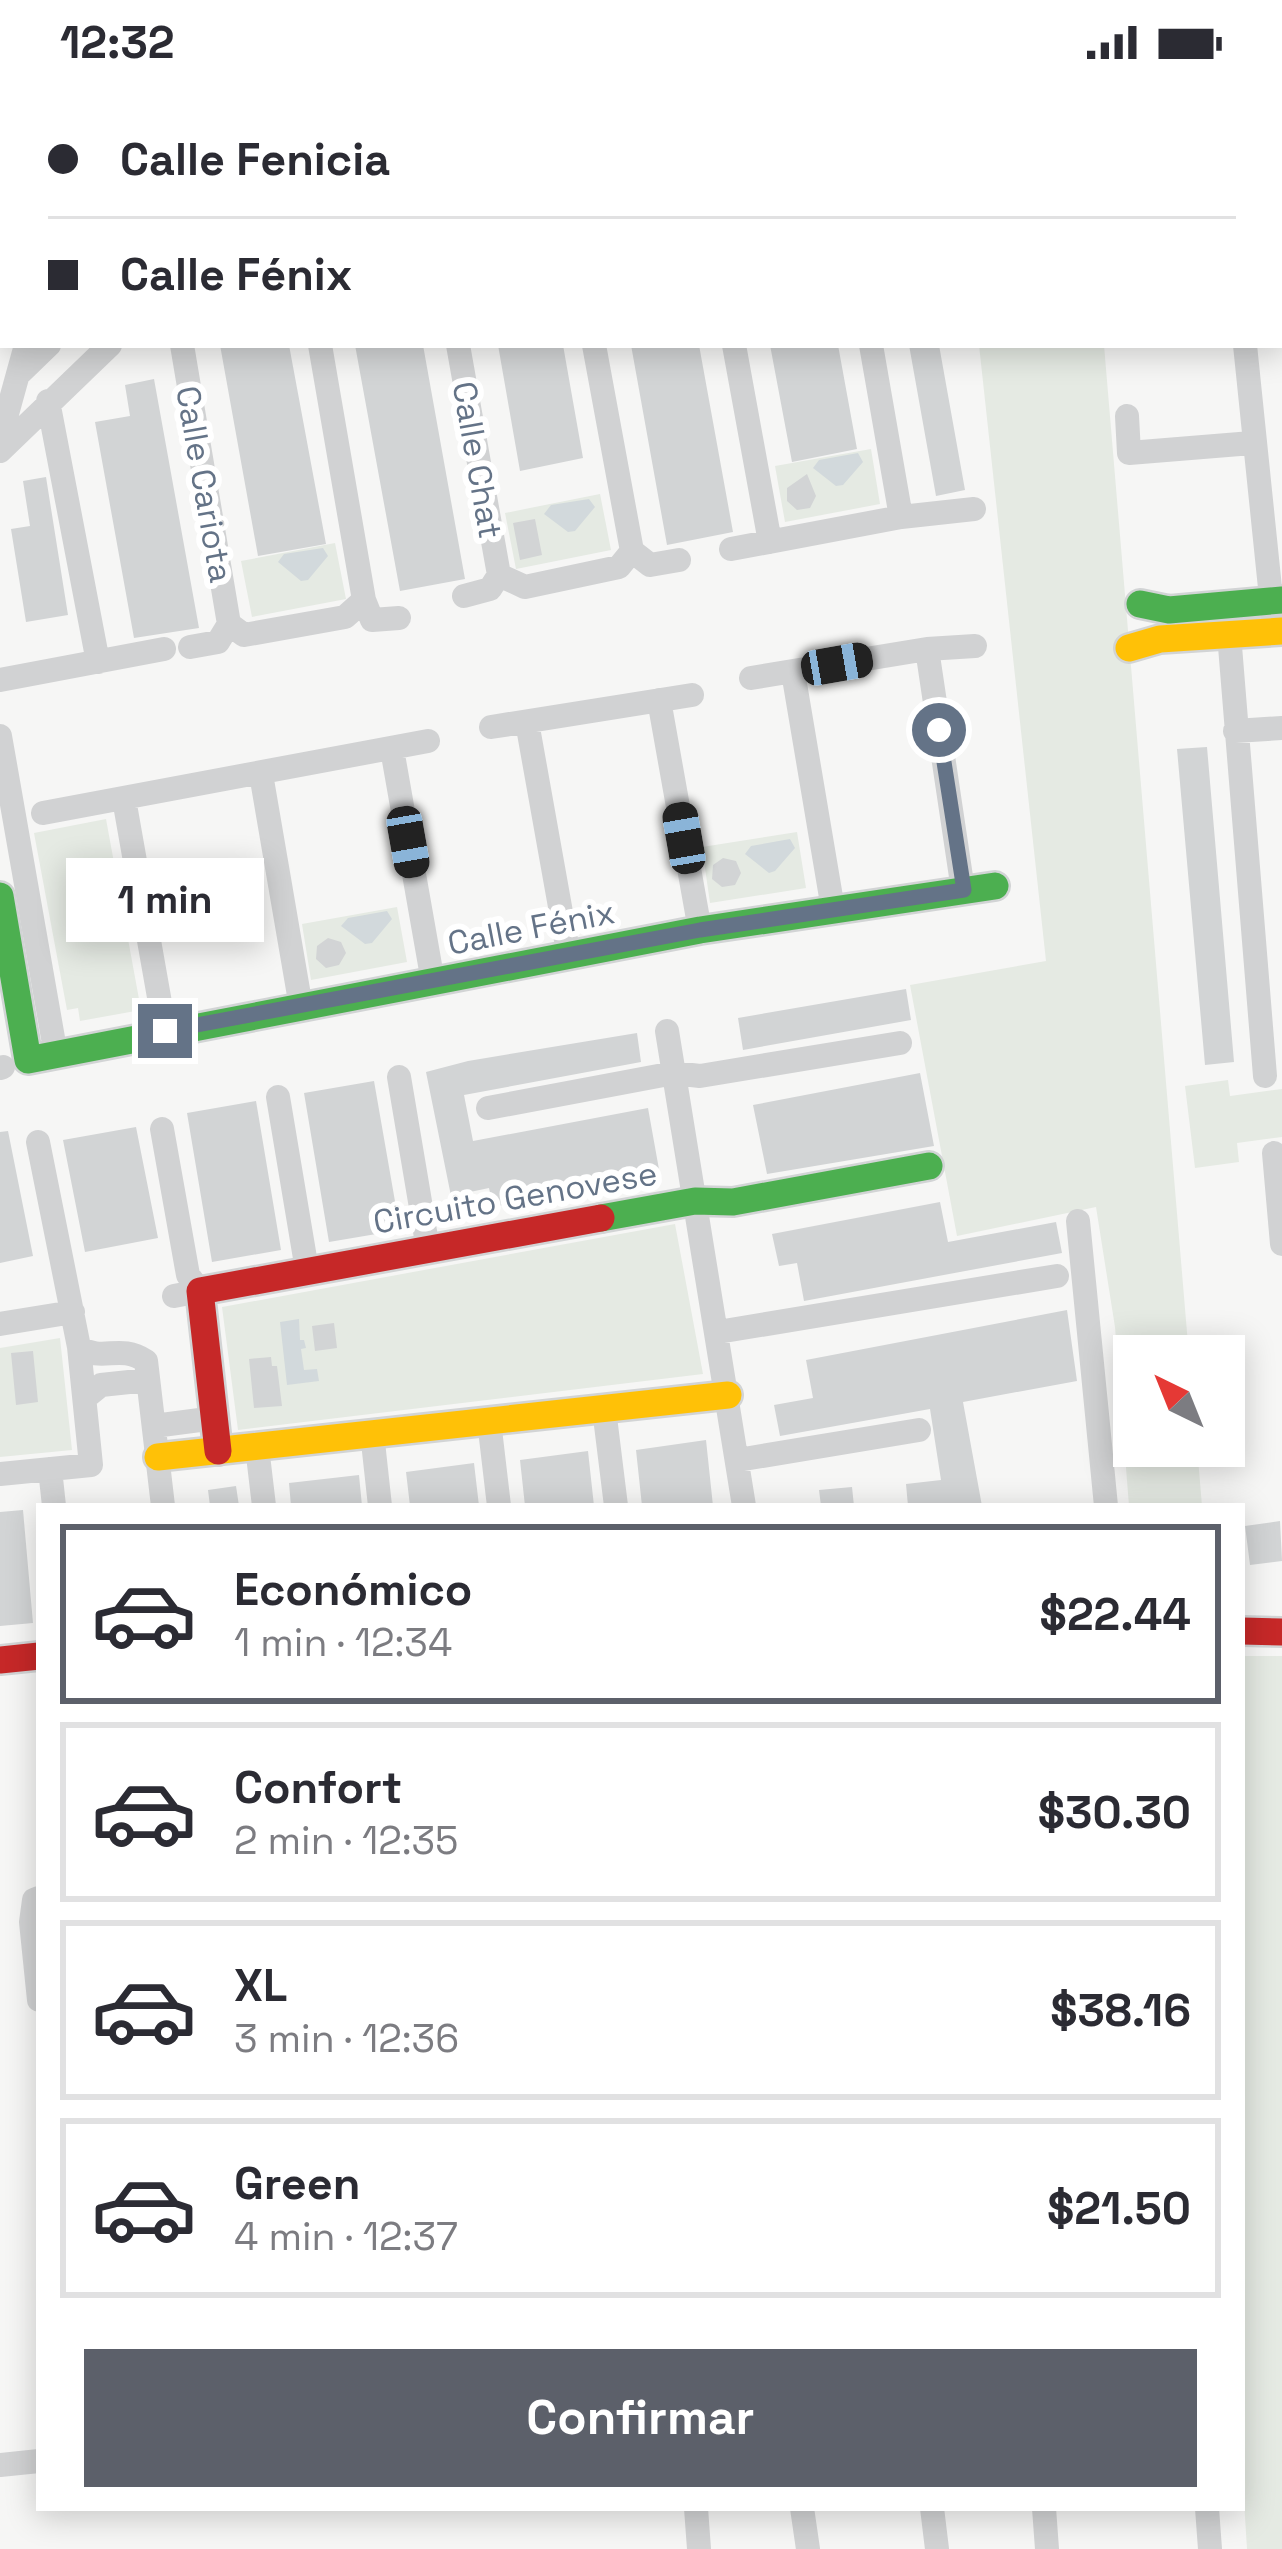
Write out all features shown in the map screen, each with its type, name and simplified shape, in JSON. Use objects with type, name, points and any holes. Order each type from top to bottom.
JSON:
[{"type":"street","points":[[0,439],[25,348]]},
{"type":"street","points":[[0,395],[46,348]]},
{"type":"street","points":[[0,451],[107,348]]},
{"type":"street","name":"Calle Cariota","points":[[0,680],[218,642],[229,624],[183,348]]},
{"type":"street","points":[[321,348],[364,600],[372,620],[399,618]]},
{"type":"street","name":"Calle Chat","points":[[459,348],[499,575],[490,590],[464,596]]},
{"type":"street","points":[[595,348],[632,551],[650,565],[679,560]]},
{"type":"street","points":[[735,348],[770,542]]},
{"type":"street","points":[[872,348],[902,517]]},
{"type":"street","points":[[1129,648],[1160,639],[1229,642],[1278,632],[1252,442],[1245,348]]},
{"type":"street","points":[[48,401],[98,662]]},
{"type":"street","points":[[1126,416],[1130,453],[1252,442]]},
{"type":"street","points":[[731,549],[902,517],[974,509]]},
{"type":"street","name":"Calle Chat","points":[[499,575],[525,587],[619,567],[632,551]]},
{"type":"street","points":[[1140,604],[1168,610],[1274,597]]},
{"type":"street","name":"Calle Cariota","points":[[229,624],[244,635],[345,617],[364,600]]},
{"type":"street","points":[[1229,642],[1265,1076]]},
{"type":"street","points":[[751,678],[927,649],[975,646]]},
{"type":"street","points":[[927,649],[964,890]]},
{"type":"street","points":[[793,672],[833,909]]},
{"type":"street","points":[[491,727],[692,695]]},
{"type":"street","points":[[659,700],[700,930]]},
{"type":"street","points":[[527,722],[569,957]]},
{"type":"street","points":[[1235,730],[1282,728]]},
{"type":"street","points":[[0,736],[34,1060]]},
{"type":"street","points":[[43,813],[428,741]]},
{"type":"street","points":[[392,749],[433,982]]},
{"type":"street","points":[[261,774],[301,1007]]},
{"type":"street","points":[[124,799],[165,1031]]},
{"type":"street","name":"Calle Fénix","points":[[34,1060],[700,930],[994,886]]},
{"type":"street","points":[[0,896],[34,1060]]},
{"type":"street","points":[[667,1031],[694,1201],[733,1202],[929,1166]]},
{"type":"street","points":[[488,1108],[674,1073],[700,1076],[900,1043]]},
{"type":"street","points":[[399,1077],[428,1249]]},
{"type":"street","points":[[278,1097],[307,1270]]},
{"type":"street","points":[[162,1129],[188,1275],[187,1294],[218,1450]]},
{"type":"street","points":[[0,1474],[91,1465],[93,1392],[88,1351],[73,1312],[38,1142]]},
{"type":"street","points":[[1274,1153],[1282,1244]]},
{"type":"street","name":"Circuito Genovese","points":[[187,1294],[694,1201],[744,1503]]},
{"type":"street","points":[[1078,1221],[1106,1503]]},
{"type":"street","points":[[718,1332],[1058,1276]]},
{"type":"street","points":[[0,1324],[73,1312]]},
{"type":"street","points":[[88,1351],[130,1351],[146,1361],[163,1503]]},
{"type":"street","points":[[93,1392],[148,1380]]},
{"type":"street","points":[[158,1457],[728,1395]]},
{"type":"street","points":[[604,1409],[616,1503]]},
{"type":"street","points":[[154,1426],[215,1418]]},
{"type":"street","points":[[490,1421],[499,1503]]},
{"type":"street","points":[[154,1426],[163,1503]]},
{"type":"street","points":[[738,1460],[919,1430]]},
{"type":"street","points":[[372,1433],[380,1503]]},
{"type":"street","points":[[257,1447],[264,1503]]},
{"type":"street","points":[[50,1469],[54,1503]]},
{"type":"street","points":[[1245,1618],[1282,1618]]},
{"type":"street","points":[[1245,1631],[1282,1632]]},
{"type":"street","points":[[0,1660],[36,1656]]},
{"type":"street","points":[[36,1899],[31,1922],[36,1971]]},
{"type":"street","points":[[0,2465],[36,2462]]},
{"type":"street","points":[[696,2511],[699,2549]]},
{"type":"street","points":[[802,2511],[808,2549]]},
{"type":"street","points":[[932,2511],[937,2549]]},
{"type":"street","points":[[1044,2511],[1047,2549]]},
{"type":"street","points":[[1207,2511],[1210,2549]]},
{"type":"shaded area","points":[[979,348],[1104,348],[1187,1335],[1116,1335],[1096,1207],[957,1236],[910,985],[1046,961]]},
{"type":"shaded area","points":[[871,449],[880,504],[785,522],[775,466]]},
{"type":"shaded area","points":[[858,453],[863,462],[843,485],[836,486],[813,468],[819,460]]},
{"type":"shaded area","points":[[600,494],[611,550],[516,569],[505,513]]},
{"type":"shaded area","points":[[589,499],[595,507],[575,531],[568,532],[544,514],[551,505]]},
{"type":"shaded area","points":[[335,543],[346,599],[252,617],[241,561]]},
{"type":"shaded area","points":[[323,548],[328,556],[308,580],[301,581],[278,562],[284,554]]},
{"type":"shaded area","points":[[106,819],[141,1010],[80,1021],[78,1008],[67,1010],[34,833]]},
{"type":"shaded area","points":[[797,832],[806,888],[710,903],[702,847]]},
{"type":"shaded area","points":[[790,839],[795,848],[769,873],[745,854],[751,846]]},
{"type":"shaded area","points":[[397,907],[407,962],[311,980],[302,924]]},
{"type":"shaded area","points":[[387,911],[392,919],[372,943],[365,944],[341,926],[348,918]]},
{"type":"shaded area","points":[[1228,1080],[1230,1096],[1282,1089],[1282,1137],[1237,1143],[1239,1162],[1195,1168],[1185,1086]]},
{"type":"shaded area","points":[[675,1224],[703,1374],[238,1430],[222,1307]]},
{"type":"shaded area","points":[[299,1319],[300,1340],[306,1348],[301,1349],[304,1370],[317,1369],[319,1381],[287,1385],[280,1322]]},
{"type":"shaded area","points":[[60,1338],[72,1450],[0,1457],[0,1348]]},
{"type":"shaded area","points":[[1126,1467],[1199,1467],[1202,1503],[1129,1503]]},
{"type":"shaded area","points":[[1245,1656],[1282,1656],[1282,2549],[1247,2549]]},
{"type":"building","points":[[221,348],[290,348],[326,544],[258,556]]},
{"type":"building","points":[[356,348],[424,348],[465,579],[400,591]]},
{"type":"building","points":[[499,348],[564,348],[583,458],[520,471]]},
{"type":"building","points":[[632,348],[700,348],[733,532],[667,545]]},
{"type":"building","points":[[771,348],[839,348],[857,449],[792,462]]},
{"type":"building","points":[[910,348],[940,348],[965,490],[936,496]]},
{"type":"building","points":[[154,379],[199,628],[134,638],[95,422],[130,416],[125,385]]},
{"type":"building","points":[[807,474],[816,496],[810,508],[797,510],[787,501],[787,488]]},
{"type":"building","points":[[46,477],[68,615],[26,622],[11,529],[30,526],[23,481]]},
{"type":"building","points":[[535,519],[542,555],[520,560],[513,523]]},
{"type":"building","points":[[1207,747],[1234,1062],[1205,1065],[1177,749]]},
{"type":"building","points":[[723,858],[736,861],[741,873],[735,885],[722,887],[712,879],[713,865]]},
{"type":"building","points":[[328,938],[341,942],[346,953],[339,965],[326,968],[316,959],[317,946]]},
{"type":"building","points":[[906,989],[911,1020],[743,1050],[738,1018]]},
{"type":"building","points":[[637,1033],[641,1062],[464,1095],[473,1141],[648,1108],[660,1175],[493,1207],[489,1188],[451,1196],[426,1072]]},
{"type":"building","points":[[920,1073],[934,1146],[767,1174],[753,1105]]},
{"type":"building","points":[[374,1081],[400,1230],[329,1242],[304,1093]]},
{"type":"building","points":[[256,1101],[281,1250],[212,1262],[187,1113]]},
{"type":"building","points":[[136,1127],[158,1238],[85,1252],[63,1140]]},
{"type":"building","points":[[8,1131],[33,1256],[0,1263],[0,1132]]},
{"type":"building","points":[[940,1202],[948,1242],[1056,1222],[1062,1253],[804,1301],[797,1263],[779,1266],[772,1234]]},
{"type":"building","points":[[1067,1310],[1077,1381],[963,1402],[981,1503],[908,1503],[906,1484],[941,1480],[930,1409],[780,1436],[774,1405],[813,1398],[806,1360]]},
{"type":"building","points":[[334,1323],[337,1348],[315,1351],[312,1326]]},
{"type":"building","points":[[33,1351],[38,1402],[16,1405],[11,1353]]},
{"type":"building","points":[[271,1357],[272,1366],[277,1366],[282,1406],[254,1408],[249,1359]]},
{"type":"building","points":[[706,1440],[713,1503],[642,1503],[636,1450]]},
{"type":"building","points":[[588,1451],[594,1503],[525,1503],[520,1460]]},
{"type":"building","points":[[474,1463],[479,1503],[410,1503],[406,1472]]},
{"type":"building","points":[[359,1475],[362,1503],[291,1503],[289,1483]]},
{"type":"building","points":[[236,1486],[239,1503],[210,1503],[208,1490]]},
{"type":"building","points":[[852,1487],[854,1503],[821,1503],[819,1490]]},
{"type":"building","points":[[23,1510],[33,1623],[0,1626],[0,1512]]},
{"type":"building","points":[[1280,1521],[1282,1561],[1250,1565],[1245,1526]]},
{"type":"traffic: fast","points":[[1140,604],[1169,610],[1282,600]]},
{"type":"traffic: fast","points":[[0,896],[28,1060],[700,930],[995,886]]},
{"type":"traffic: fast","points":[[601,1218],[695,1201],[733,1202],[929,1166]]},
{"type":"traffic: slow","points":[[1129,648],[1160,639],[1282,631]]},
{"type":"traffic: slow","points":[[158,1457],[728,1395]]},
{"type":"traffic: jam","points":[[218,1451],[200,1291],[601,1218]]},
{"type":"traffic: jam","points":[[1245,1631],[1282,1632]]},
{"type":"traffic: jam","points":[[0,1660],[36,1656]]},
{"type":"route","points":[[165,1031],[700,930],[964,890],[939,730]]}]
